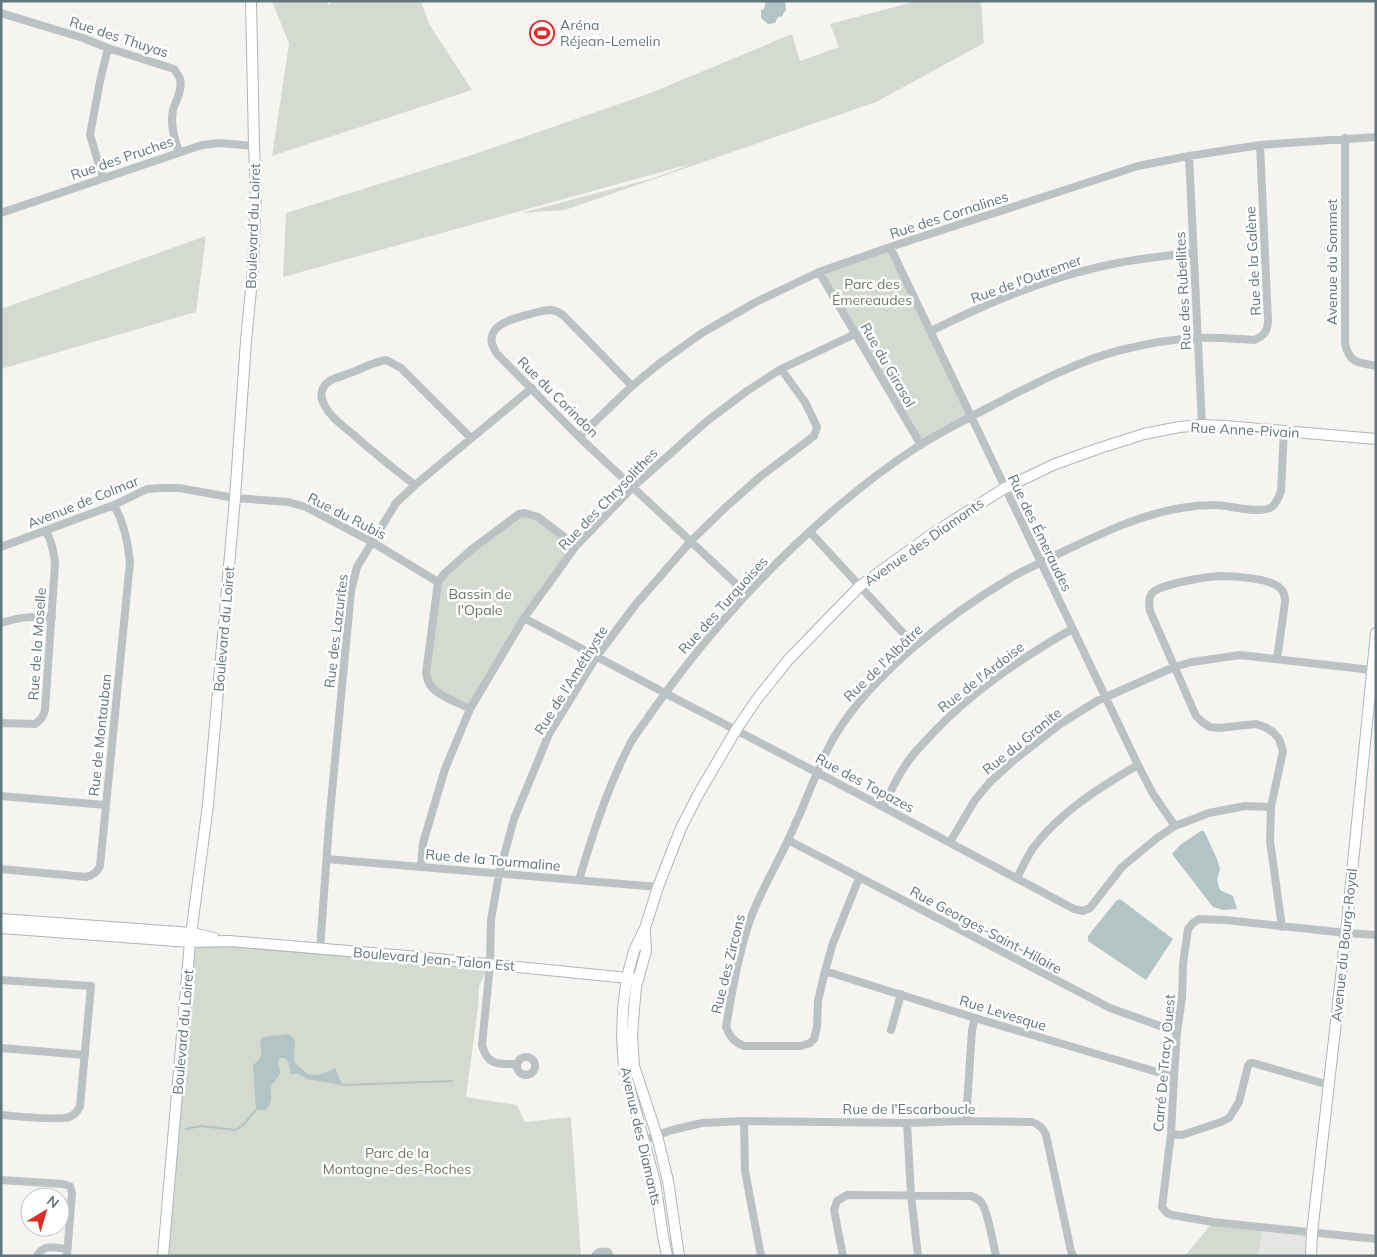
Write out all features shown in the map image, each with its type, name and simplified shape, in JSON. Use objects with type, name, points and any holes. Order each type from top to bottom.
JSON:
[{"type":"street","name":"Boulevard du Loiret","points":[[163,1256],[191,937],[208,806],[253,269],[256,190],[251,1]]},
{"type":"street","name":"Rue des Thuyas","points":[[1,13],[174,68],[180,80],[178,96],[173,111],[172,130],[179,152]]},
{"type":"street","points":[[103,178],[90,135],[108,48]]},
{"type":"street","name":"Rue des Cornalines","points":[[579,436],[632,386],[702,333],[756,302],[820,272],[890,247],[1138,166],[1260,145],[1376,137]]},
{"type":"street","name":"Avenue du Sommet","points":[[1344,138],[1345,344],[1349,357],[1355,361],[1376,366]]},
{"type":"street","name":"Rue des Pruches","points":[[1,213],[202,144],[219,143],[254,146]]},
{"type":"street","name":"Rue de la Galène","points":[[971,416],[1025,388],[1077,365],[1119,351],[1198,338],[1254,340],[1265,333],[1268,327],[1260,145]]},
{"type":"street","name":"Rue des Rubellites","points":[[1189,156],[1202,425]]},
{"type":"street","name":"Rue des Émeraudes","points":[[890,247],[1138,765],[1153,794],[1175,826]]},
{"type":"street","name":"Rue de l'Outremer","points":[[930,331],[1035,286],[1093,268],[1135,259],[1193,252]]},
{"type":"street","name":"Rue du Girasol","points":[[820,272],[921,445]]},
{"type":"street","name":"Rue du Corindon","points":[[632,386],[559,312],[552,310],[542,311],[500,324],[491,337],[492,346],[497,354],[579,436],[747,594]]},
{"type":"street","name":"Rue des Chrysolithes","points":[[421,867],[423,843],[445,769],[470,710],[524,618],[576,546],[633,487],[706,421],[747,391],[782,369],[855,334]]},
{"type":"street","points":[[414,485],[386,464],[334,417],[324,404],[322,397],[325,385],[333,379],[378,361],[386,360],[400,368],[471,438]]},
{"type":"street","name":"Rue de l'Améthyste","points":[[516,1064],[502,1064],[488,1059],[484,1054],[482,1045],[490,964],[491,920],[514,819],[550,734],[597,656],[636,604],[691,541],[727,506],[761,476],[814,436],[817,427],[805,402],[782,369]]},
{"type":"street","name":"Rue des Lazurites","points":[[320,949],[329,824],[351,591],[357,567],[396,503],[414,485],[532,388]]},
{"type":"street","name":"Rue des Turquoises","points":[[579,880],[595,825],[632,740],[702,644],[777,562],[864,486],[921,445],[971,416]]},
{"type":"street","name":"Rue Anne-Pivain","points":[[1005,488],[1054,464],[1144,434],[1179,427],[1202,425],[1376,439]]},
{"type":"street","name":"Rue de l'Albâtre","points":[[817,772],[835,735],[852,710],[881,679],[915,646],[987,593],[1011,578],[1095,536],[1151,515],[1182,508],[1216,505],[1243,509],[1263,510],[1270,508],[1281,491],[1284,431]]},
{"type":"street","name":"Avenue de Colmar","points":[[1,547],[114,505],[147,489],[179,488],[235,498]]},
{"type":"street","name":"Avenue des Diamants","points":[[667,1256],[655,1182],[624,1068],[622,1037],[627,977],[634,952],[645,928],[658,886],[681,828],[736,730],[757,699],[789,659],[860,586],[932,534],[1005,488]]},
{"type":"street","name":"Rue du Rubis","points":[[235,498],[288,502],[306,506],[372,542],[438,582]]},
{"type":"street","name":"Rue de Montauban","points":[[1,869],[86,877],[92,876],[100,866],[130,562],[129,545],[121,517],[114,505]]},
{"type":"street","points":[[470,710],[458,702],[445,698],[430,684],[426,673],[438,582],[445,573],[472,549],[519,514],[525,512],[538,517],[576,546]]},
{"type":"street","name":"Rue de la Moselle","points":[[1,723],[31,724],[43,717],[45,710],[55,564],[52,542],[46,531]]},
{"type":"street","points":[[810,532],[915,646]]},
{"type":"street","points":[[1277,659],[1285,594],[1275,584],[1266,580],[1220,576],[1200,578],[1160,588],[1150,597],[1150,612],[1196,716],[1210,727],[1219,728],[1256,724],[1273,732],[1279,739],[1282,751],[1271,807],[1270,841],[1282,927]]},
{"type":"street","points":[[1,623],[31,616],[52,617]]},
{"type":"street","name":"Rue des Topazes","points":[[524,618],[950,842],[1074,910],[1083,911],[1090,908],[1122,867],[1157,838],[1175,826]]},
{"type":"street","name":"Rue de l'Ardoise","points":[[883,807],[905,765],[940,726],[966,702],[1010,667],[1072,629]]},
{"type":"street","name":"Avenue du Bourg-Royal","points":[[1311,1256],[1376,633]]},
{"type":"street","name":"Rue du Granite","points":[[950,842],[975,800],[990,782],[1014,760],[1060,724],[1097,701],[1174,667],[1192,662],[1240,655],[1372,670]]},
{"type":"street","points":[[1017,878],[1032,849],[1065,814],[1112,780],[1138,765]]},
{"type":"street","name":"Rue des Zircons","points":[[817,772],[809,794],[749,924],[726,1026],[729,1036],[736,1043],[744,1046],[801,1046],[810,1043],[814,1039],[817,1027],[818,1002],[825,971],[833,943],[859,878]]},
{"type":"street","points":[[1,796],[105,805]]},
{"type":"street","points":[[1175,826],[1218,811],[1245,806],[1271,807]]},
{"type":"street","name":"Rue Georges-Saint-Hilaire","points":[[788,840],[1110,1008],[1177,1032]]},
{"type":"street","name":"Rue de la Tourmaline","points":[[327,859],[658,886]]},
{"type":"street","name":"Boulevard Jean-Talon Est","points":[[1,918],[638,979]]},
{"type":"street","name":"Carré De Tracy Ouest","points":[[1312,1233],[1214,1222],[1172,1215],[1167,1213],[1162,1207],[1171,1134],[1177,1032],[1181,1009],[1183,964],[1188,929],[1199,919],[1214,919],[1346,934],[1376,935]]},
{"type":"street","name":"Boulevard Jean-Talon Est","points":[[1,928],[191,937]]},
{"type":"street","name":"Avenue des Diamants","points":[[645,928],[646,951],[636,987],[632,1035],[634,1066],[657,1136],[668,1181],[680,1256]]},
{"type":"street","name":"Rue Levesque","points":[[825,971],[1174,1077]]},
{"type":"street","points":[[1,980],[91,986],[80,1106],[78,1110],[72,1116],[61,1118],[1,1115]]},
{"type":"street","points":[[891,1030],[901,994]]},
{"type":"street","points":[[966,1121],[972,1030],[975,1018]]},
{"type":"street","points":[[1,1048],[84,1055]]},
{"type":"street","points":[[1171,1134],[1182,1135],[1229,1118],[1239,1102],[1250,1063],[1329,1085]]},
{"type":"street","points":[[744,1120],[745,1171],[760,1256]]},
{"type":"street","name":"Rue de l'Escarboucle","points":[[644,1140],[702,1123],[744,1120],[1032,1122],[1038,1124],[1046,1135],[1071,1250],[1074,1256]]},
{"type":"street","points":[[907,1122],[910,1195],[918,1256]]},
{"type":"street","points":[[1,1180],[70,1186],[72,1193],[67,1252],[45,1247],[40,1250],[37,1256]]},
{"type":"street","points":[[842,1256],[834,1210],[838,1202],[847,1195],[971,1196],[977,1198],[982,1202],[985,1210],[996,1256]]},
{"type":"street","points":[[1312,1233],[1376,1239]]},
{"type":"street","points":[[595,1256],[603,1251],[608,1252],[610,1256]]},
{"type":"shaded area","points":[[766,1],[785,1],[786,10],[783,16],[778,17],[775,23],[768,24],[761,18],[761,10],[764,9]]},
{"type":"shaded area","points":[[1201,831],[1204,831],[1217,859],[1220,869],[1217,880],[1220,890],[1233,896],[1237,909],[1223,910],[1213,907],[1172,854],[1180,845]]},
{"type":"shaded area","points":[[1120,899],[1173,939],[1146,980],[1088,941],[1088,936],[1116,901]]},
{"type":"shaded area","points":[[289,1034],[295,1040],[294,1061],[299,1067],[308,1074],[313,1075],[322,1074],[335,1068],[342,1085],[307,1079],[298,1074],[291,1074],[289,1063],[285,1058],[280,1058],[278,1063],[280,1073],[271,1087],[270,1103],[266,1110],[256,1110],[253,1065],[261,1055],[260,1043],[262,1038]]},
{"type":"shaded area","points":[[1263,1227],[1312,1233],[1311,1256],[1258,1256]]},
{"type":"green space","points":[[272,1],[326,1],[329,5],[332,1],[421,1],[429,24],[472,90],[272,156],[289,44]]},
{"type":"green space","points":[[917,1],[981,1],[984,43],[876,102],[565,210],[521,213],[654,178],[694,163],[283,277],[286,213],[472,155],[648,94],[792,34],[800,61],[839,47],[830,24]]},
{"type":"green space","points":[[206,236],[196,312],[1,369],[1,309]]},
{"type":"green space","name":"Parc des Émereaudes","points":[[890,247],[971,416],[921,445],[819,272]]},
{"type":"green space","name":"Bassin de l'Opale","points":[[525,513],[576,546],[524,618],[470,709],[429,684],[426,673],[438,582],[445,573]]},
{"type":"green space","name":"Parc de la Montagne-des-Roches","points":[[190,942],[490,964],[479,986],[478,1008],[466,1097],[517,1105],[525,1122],[571,1117],[581,1256],[163,1256]]},
{"type":"green space","points":[[1213,1222],[1263,1227],[1258,1256],[1185,1256]]},
{"type":"waterway","points":[[342,1085],[452,1081]]},
{"type":"waterway","points":[[186,1129],[201,1126],[236,1130],[256,1110]]},
{"type":"place","name":"Aréna Réjean‑Lemelin","points":[[542,33]]}]
